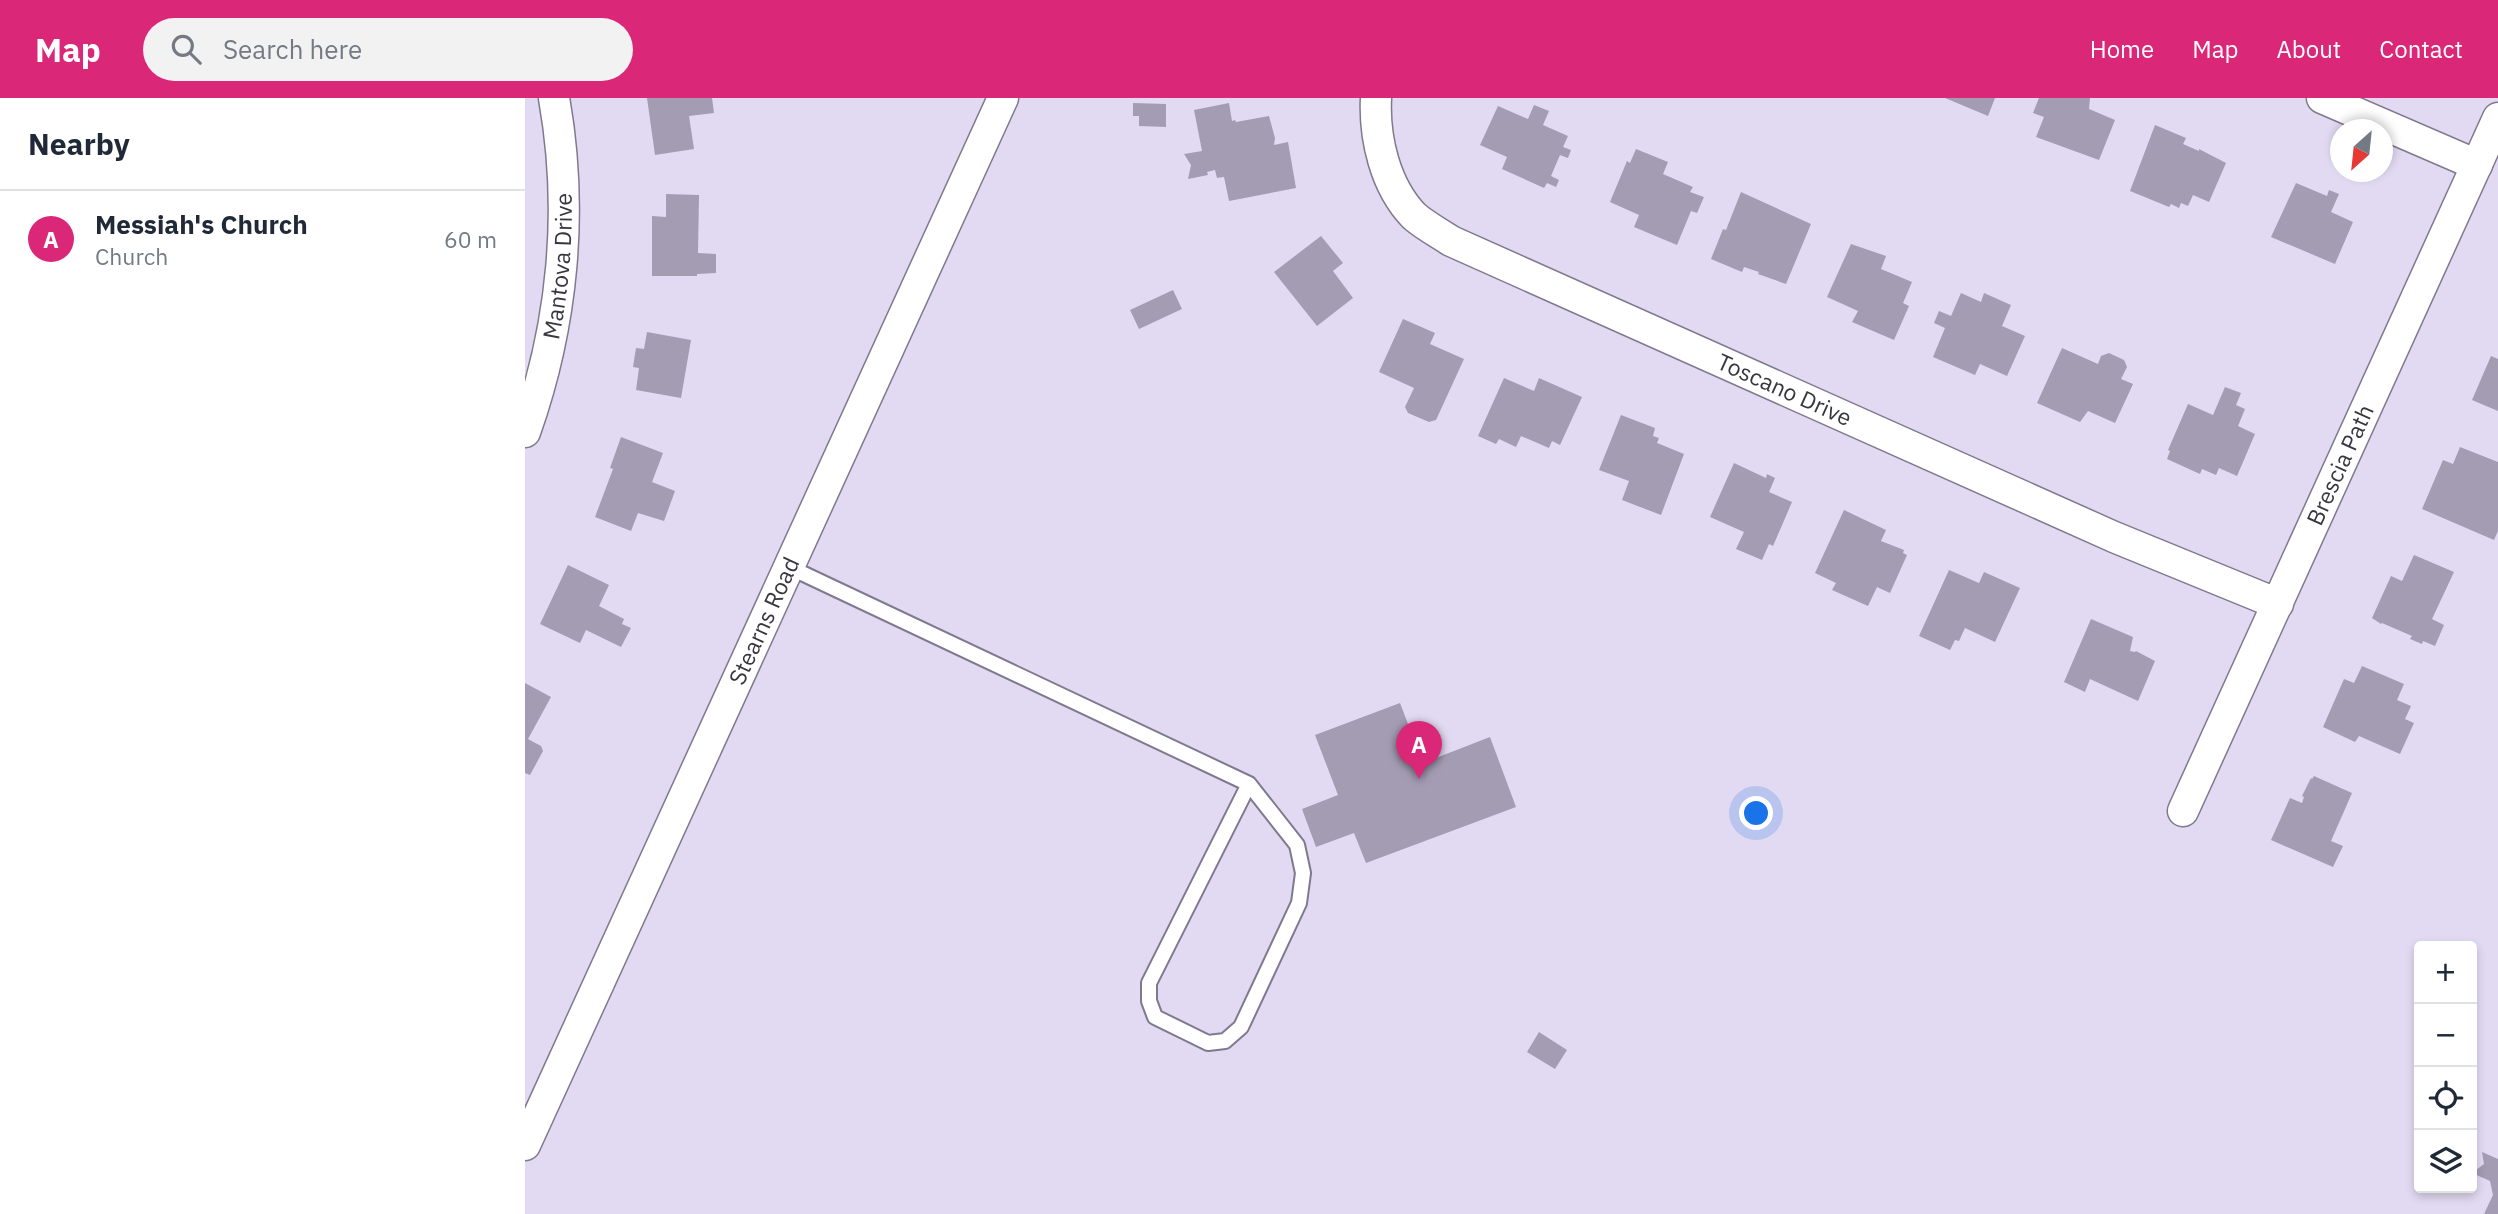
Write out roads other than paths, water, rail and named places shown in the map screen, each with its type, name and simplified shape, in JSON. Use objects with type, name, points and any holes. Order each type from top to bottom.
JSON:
[{"type":"street","name":"Mantova Drive","points":[[525,432],[540,390],[557,306],[564,247],[562,145],[554,98]]},
{"type":"street","name":"Stearns Road","points":[[525,1145],[1003,98]]},
{"type":"street","name":"Toscano Drive","points":[[1376,98],[1375,121],[1389,179],[1415,216],[1451,240],[2115,537],[2278,604]]},
{"type":"street","points":[[2322,98],[2477,165]]},
{"type":"street","name":"Brescia Path","points":[[2183,811],[2498,118]]},
{"type":"lane","points":[[789,567],[1249,783],[1297,845],[1303,873],[1299,903],[1241,1027],[1225,1041],[1208,1043],[1155,1017],[1149,1002],[1149,983],[1249,783]]},
{"type":"place","name":"Messiah's Church","points":[[1419,779]]}]
